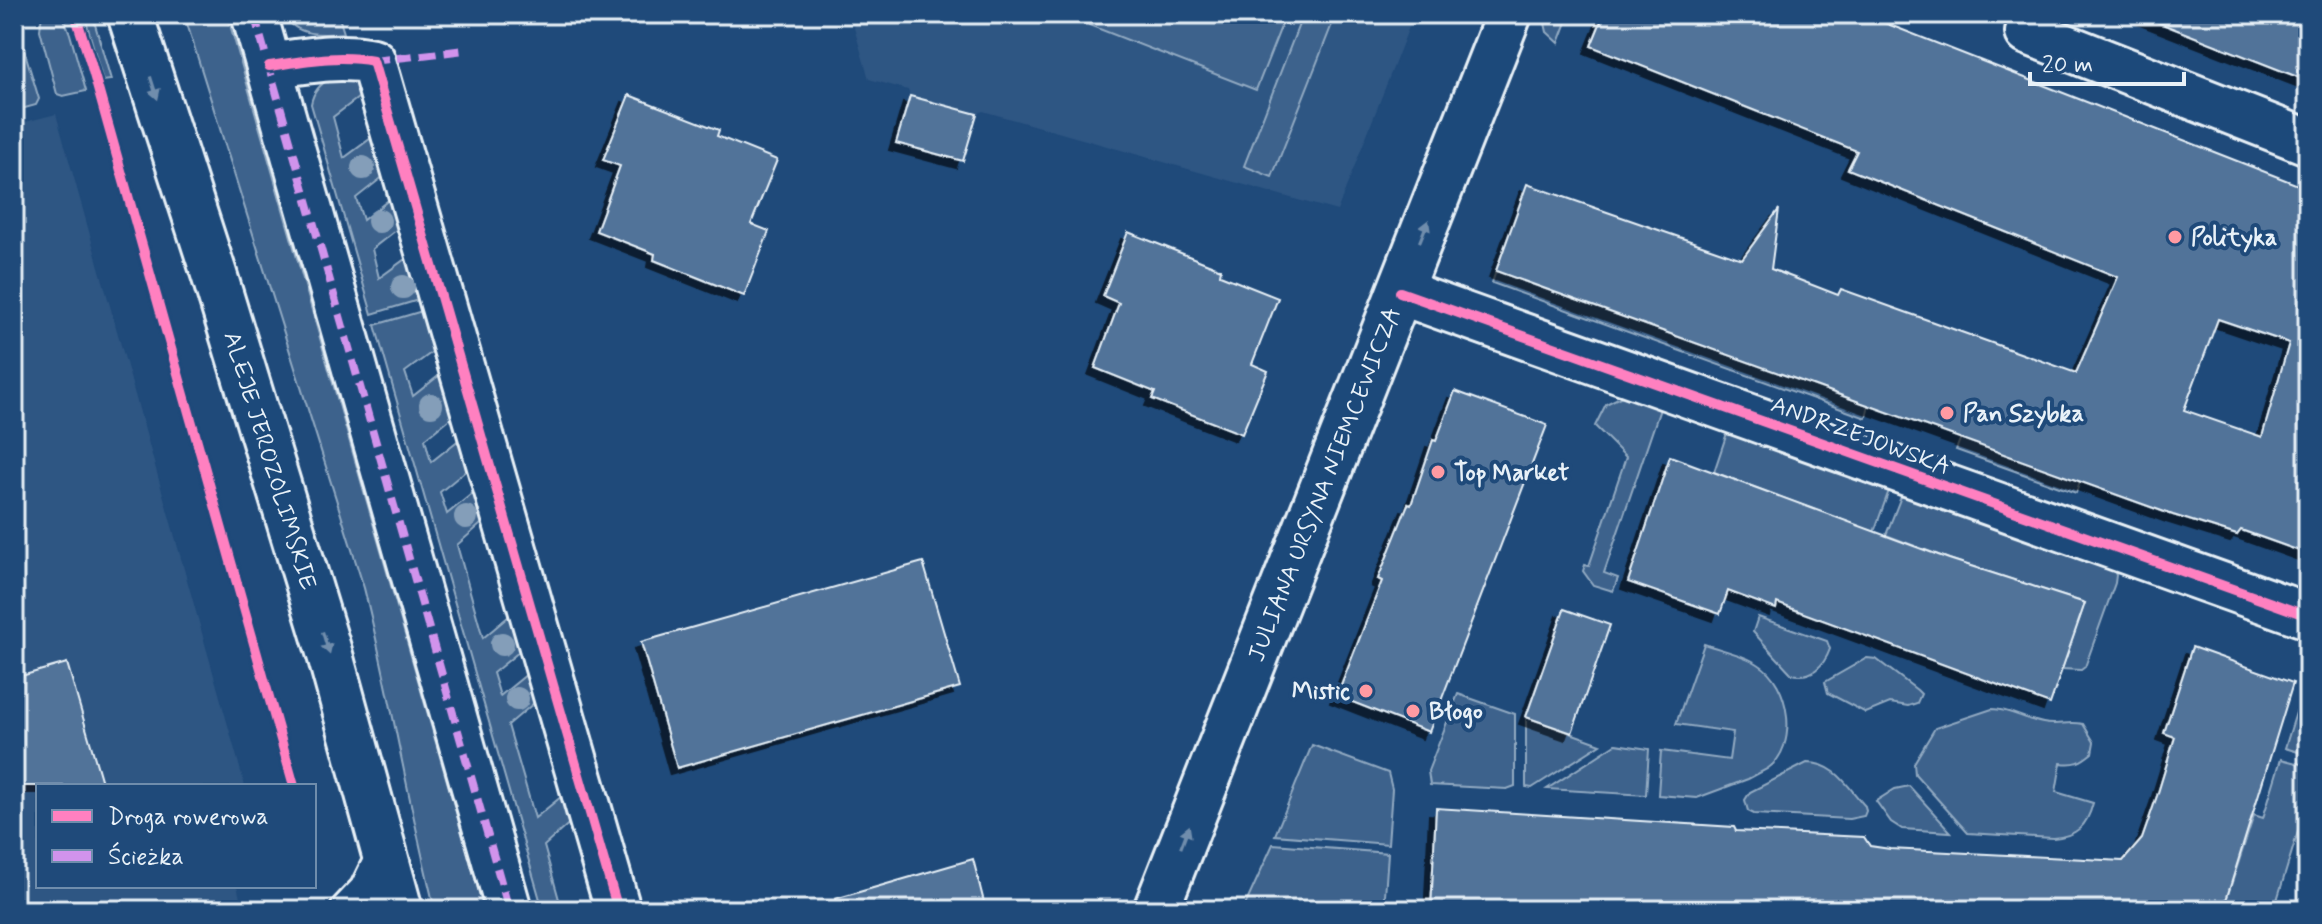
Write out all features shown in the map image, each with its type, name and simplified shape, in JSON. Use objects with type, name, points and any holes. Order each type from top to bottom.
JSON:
[{"type":"street","name":"ALEJE JEROZOLIMSKIE","points":[[130,14],[214,274],[330,655],[400,910]]},
{"type":"street","points":[[254,14],[509,910]]},
{"type":"street","name":"JULIANA URSYNA NIEMCEWICZA","points":[[1156,910],[1509,14]]},
{"type":"street","points":[[2028,32],[2308,142]]},
{"type":"street","points":[[269,66],[332,57],[373,61],[618,910]]},
{"type":"street","name":"ANDRZEJOWSKA","points":[[1400,292],[2308,616]]},
{"type":"lane","points":[[347,910],[366,890],[385,851]]},
{"type":"shaded area","points":[[14,14],[22,14],[19,33],[39,99],[36,105],[14,111]]},
{"type":"shaded area","points":[[42,14],[62,14],[86,91],[63,96],[57,94],[40,30]]},
{"type":"shaded area","points":[[84,14],[92,14],[111,80],[103,81]]},
{"type":"shaded area","points":[[184,14],[227,14],[484,910],[435,910],[364,588]]},
{"type":"shaded area","points":[[284,14],[338,14],[344,33],[302,31]]},
{"type":"shaded area","points":[[850,14],[1414,14],[1337,211],[983,111],[977,114],[910,96],[908,90],[869,79]]},
{"type":"shaded area","points":[[1094,14],[1286,14],[1256,90],[1089,25]]},
{"type":"shaded area","points":[[1303,14],[1336,14],[1272,177],[1244,166]]},
{"type":"shaded area","points":[[1543,14],[1570,14],[1559,43],[1547,32]]},
{"type":"shaded area","points":[[332,78],[350,81],[366,92],[333,117],[344,158],[378,133],[389,172],[356,198],[363,220],[395,195],[404,224],[372,249],[379,278],[412,254],[425,298],[372,314],[311,104],[318,88]]},
{"type":"shaded area","points":[[56,114],[244,784],[36,784],[36,888],[238,888],[243,910],[14,910],[14,125]]},
{"type":"shaded area","points":[[1496,271],[1869,405],[1866,418],[1492,283]]},
{"type":"shaded area","points":[[429,309],[439,347],[405,372],[413,396],[446,370],[458,412],[425,439],[431,462],[465,435],[473,465],[440,492],[447,514],[479,488],[488,518],[457,545],[483,638],[515,611],[525,647],[493,673],[500,696],[532,670],[540,698],[508,725],[535,818],[567,792],[574,819],[544,846],[562,910],[543,910],[375,325]]},
{"type":"shaded area","points":[[1626,394],[1662,403],[1604,573],[1618,578],[1613,591],[1593,585],[1583,571],[1585,565],[1589,566],[1626,457],[1595,426],[1606,404]]},
{"type":"shaded area","points":[[1729,427],[1891,485],[1874,532],[1714,472]]},
{"type":"shaded area","points":[[1961,437],[2080,481],[2076,493],[1956,450]]},
{"type":"shaded area","points":[[1904,489],[2112,567],[2116,575],[2115,583],[2085,667],[2081,670],[2062,669],[2085,603],[1886,535]]},
{"type":"shaded area","points":[[1758,617],[1827,641],[1830,649],[1824,661],[1811,673],[1792,674],[1753,632]]},
{"type":"shaded area","points":[[1704,644],[1746,658],[1769,673],[1784,700],[1787,731],[1784,746],[1767,769],[1748,779],[1697,798],[1658,795],[1661,751],[1729,760],[1733,732],[1676,724]]},
{"type":"shaded area","points":[[1867,658],[1876,659],[1917,690],[1921,694],[1917,703],[1908,706],[1890,703],[1866,713],[1828,693],[1825,682]]},
{"type":"shaded area","points":[[2308,674],[2308,755],[2285,748]]},
{"type":"shaded area","points":[[1458,694],[1515,714],[1515,786],[1507,789],[1430,785],[1428,771]]},
{"type":"shaded area","points":[[1992,709],[2043,723],[2083,724],[2094,742],[2092,753],[2078,762],[2061,763],[2056,792],[2093,803],[2088,818],[2075,832],[2053,838],[1968,833],[1915,774],[1914,763],[1935,728]]},
{"type":"shaded area","points":[[1526,717],[1601,744],[1532,788],[1526,787]]},
{"type":"shaded area","points":[[1616,744],[1649,749],[1646,795],[1547,789]]},
{"type":"shaded area","points":[[1312,745],[1388,773],[1392,789],[1388,844],[1275,835]]},
{"type":"shaded area","points":[[2281,759],[2308,766],[2308,799],[2274,910],[2223,910],[2254,815],[2263,818]]},
{"type":"shaded area","points":[[1807,763],[1826,767],[1840,777],[1865,806],[1864,816],[1849,819],[1754,814],[1748,811],[1745,800],[1750,792]]},
{"type":"shaded area","points":[[1909,786],[1951,832],[1902,829],[1891,822],[1876,801],[1895,789]]},
{"type":"shaded area","points":[[1273,844],[1388,853],[1384,910],[1243,910]]},
{"type":"building","points":[[1604,14],[1862,14],[2306,188],[2301,211],[2308,213],[2308,554],[2241,530],[2237,535],[2173,515],[1496,271],[1527,184],[1742,259],[1779,209],[1771,269],[1838,295],[1841,289],[2076,373],[2118,277],[1848,169],[1857,151],[1591,46]],"holes":[[[2218,319],[2289,343],[2262,437],[2184,410]]]},
{"type":"building","points":[[2145,14],[2308,14],[2308,81],[2144,17]]},
{"type":"building","points":[[629,95],[719,130],[717,136],[777,160],[751,224],[769,231],[744,296],[654,260],[655,254],[596,231],[620,166],[603,160]]},
{"type":"building","points":[[910,96],[977,114],[963,161],[896,143]]},
{"type":"building","points":[[1128,232],[1221,269],[1220,275],[1278,298],[1252,364],[1268,371],[1242,434],[1152,399],[1155,392],[1095,368],[1119,303],[1103,296]]},
{"type":"building","points":[[1455,391],[1547,425],[1429,732],[1337,696],[1382,581],[1378,579],[1408,504],[1411,505],[1433,440],[1436,441]]},
{"type":"building","points":[[1670,456],[1949,559],[2085,603],[2050,704],[1777,603],[1776,609],[1728,591],[1720,614],[1628,582]]},
{"type":"building","points":[[923,562],[960,687],[677,768],[641,642]]},
{"type":"building","points":[[1564,609],[1610,625],[1572,733],[1526,717]]},
{"type":"building","points":[[2192,647],[2293,683],[2223,910],[1431,910],[1436,808],[1734,827],[1736,831],[1864,837],[1870,846],[1890,849],[2123,861],[2142,839],[2157,796],[2175,737],[2164,733]]},
{"type":"building","points":[[67,663],[102,784],[14,786],[14,678]]},
{"type":"building","points":[[973,859],[986,910],[837,910],[835,899]]},
{"type":"marked path","points":[[254,14],[509,910]]},
{"type":"marked path","points":[[373,61],[465,50]]},
{"type":"cycle path","points":[[75,14],[293,784]]},
{"type":"cycle path","points":[[269,66],[334,58],[373,61],[618,910]]},
{"type":"cycle path","points":[[1400,292],[2308,616]]},
{"type":"place","name":"Polityka","points":[[2175,237]]},
{"type":"place","name":"Pan Szybka","points":[[1947,413]]},
{"type":"place","name":"Top Market","points":[[1438,472]]},
{"type":"place","name":"Mistic","points":[[1366,691]]},
{"type":"place","name":"Błogo","points":[[1413,711]]}]
